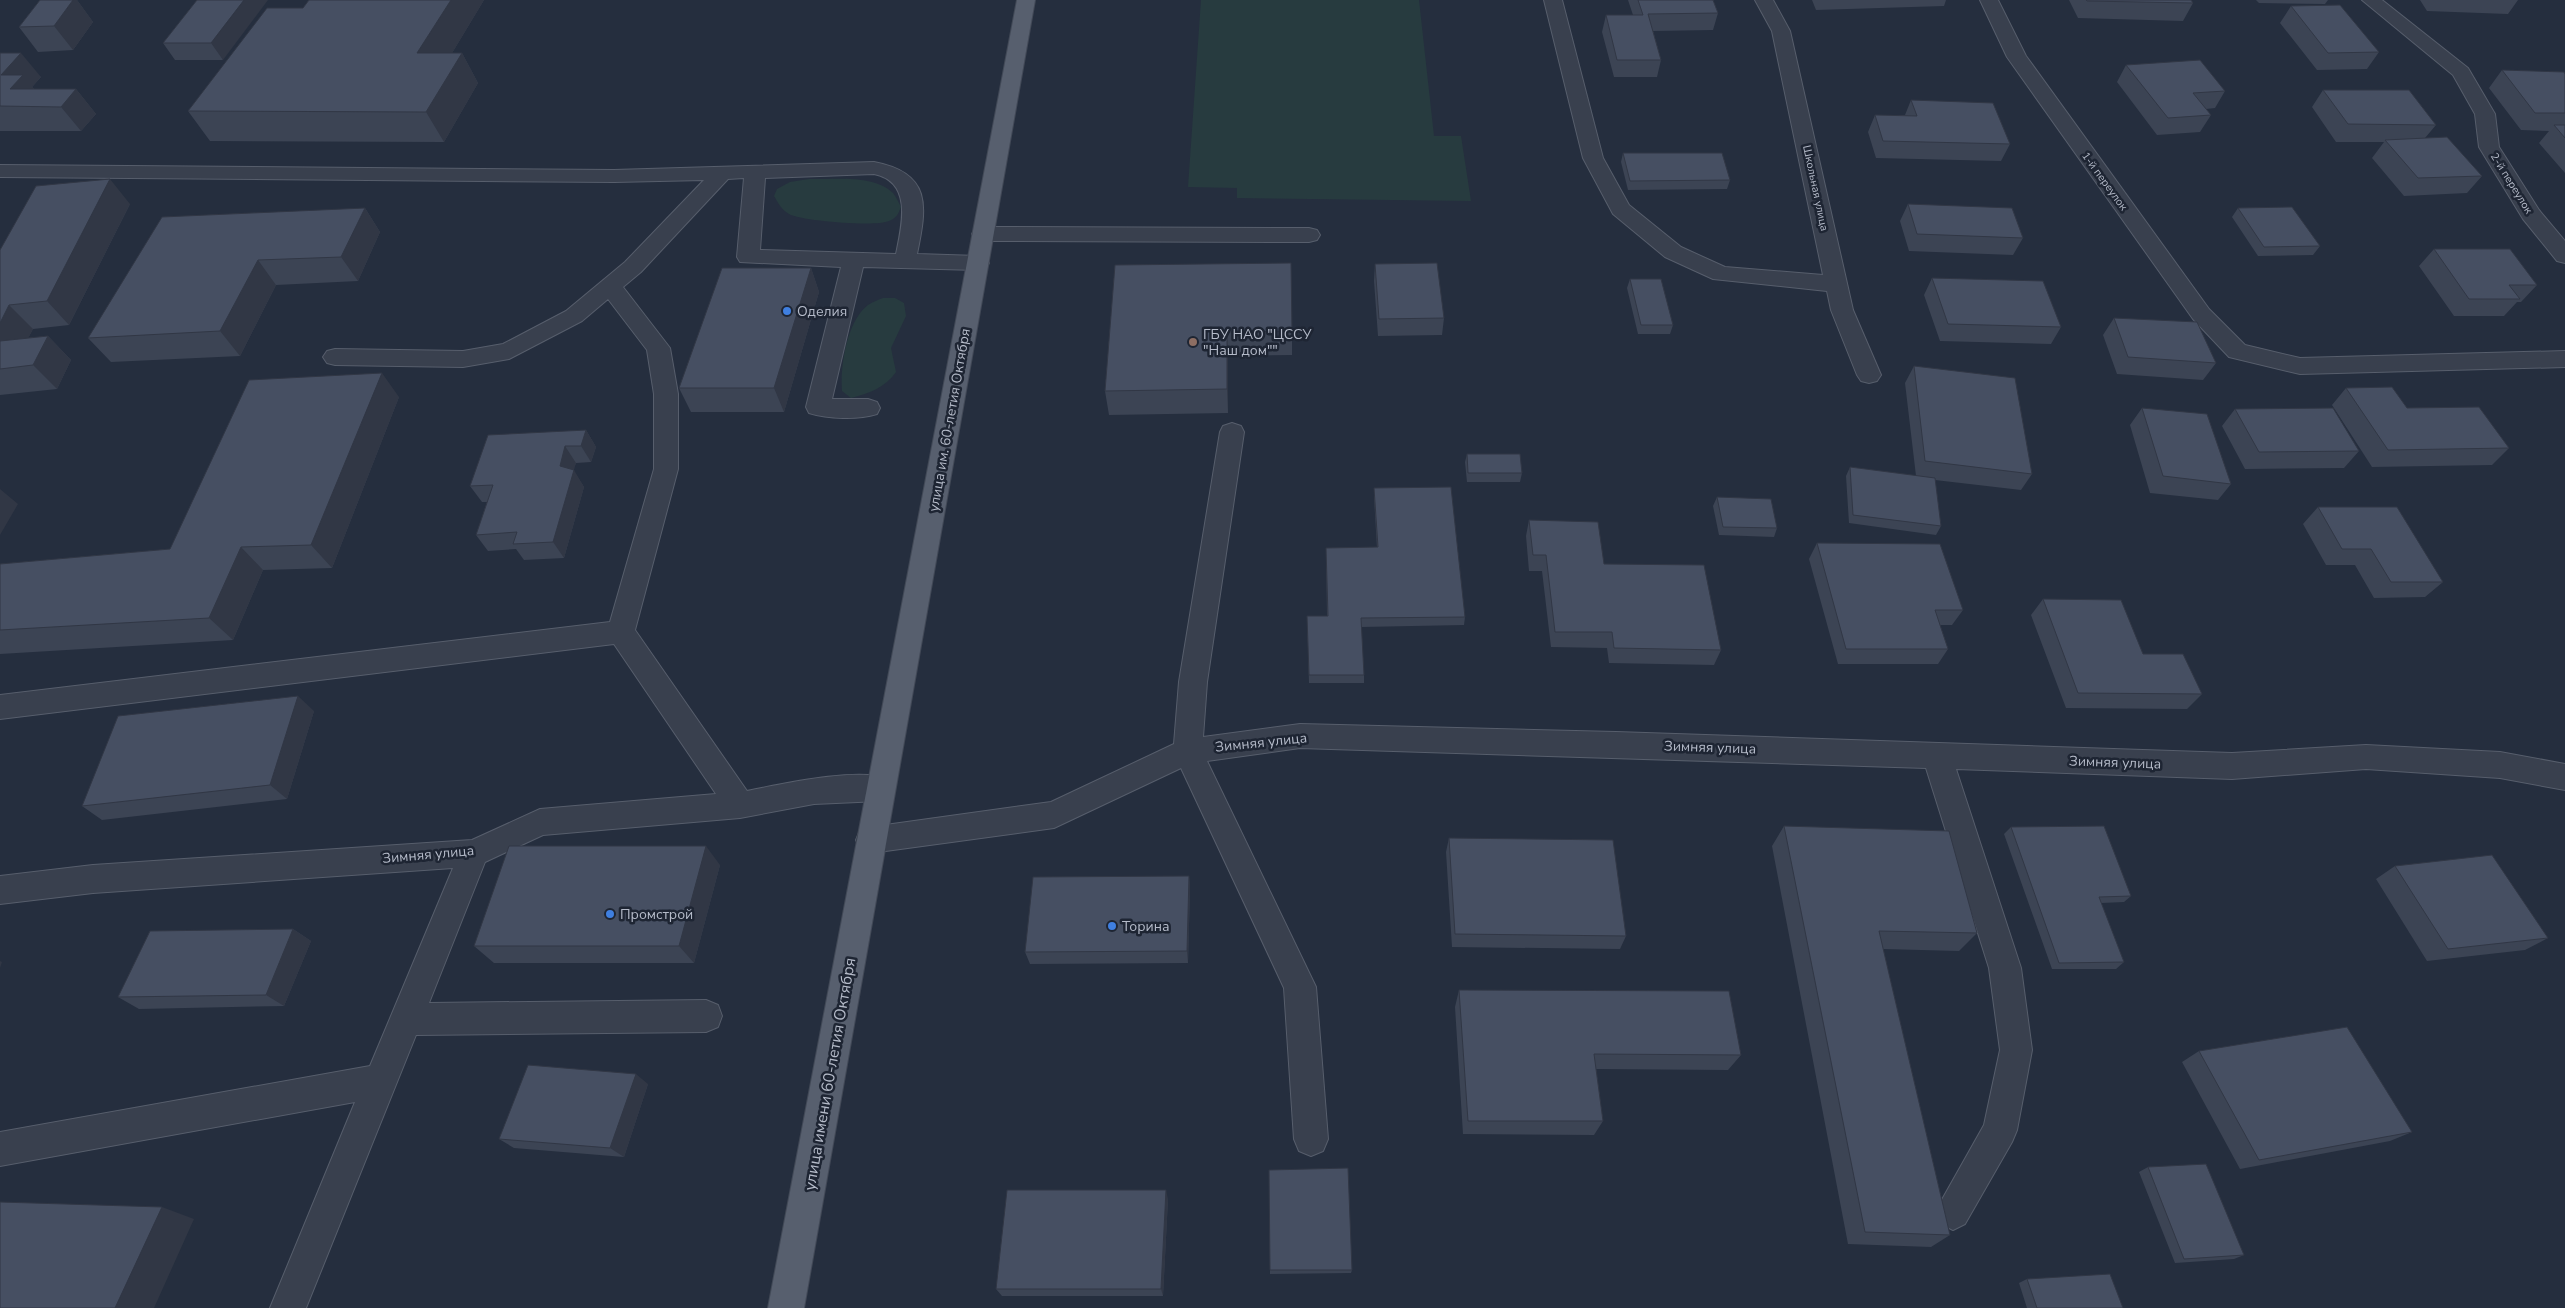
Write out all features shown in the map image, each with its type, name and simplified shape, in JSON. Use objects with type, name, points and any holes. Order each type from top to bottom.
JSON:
[{"type":"main road","name":"улица им. 60-летия Октября","points":[[871,840],[1026,0]]},
{"type":"main road","name":"улица имени 60-летия Октября","points":[[786,1308],[871,840]]},
{"type":"street","points":[[1553,0],[1593,158],[1621,209],[1673,252],[1721,274],[1836,284]]},
{"type":"street","name":"Школьная улица","points":[[1764,0],[1781,31],[1842,310],[1869,375]]},
{"type":"street","name":"1-й переулок","points":[[1989,0],[2017,57],[2201,314],[2237,351],[2300,366],[2565,359]]},
{"type":"street","name":"2-й переулок","points":[[2371,0],[2461,72],[2485,114],[2489,147],[2531,214],[2565,256]]},
{"type":"street","points":[[0,171],[614,176],[874,168],[893,173],[901,178],[914,206],[905,261]]},
{"type":"street","points":[[755,172],[748,257],[978,263]]},
{"type":"street","points":[[335,357],[463,359],[509,351],[574,316],[633,267],[722,173]]},
{"type":"street","points":[[983,234],[1309,235]]},
{"type":"street","points":[[854,260],[818,407],[868,408]]},
{"type":"street","points":[[610,286],[658,348],[666,394],[666,469],[621,632],[740,805]]},
{"type":"street","points":[[1232,432],[1193,682],[1188,750],[1300,988],[1311,1139]]},
{"type":"street","points":[[0,707],[621,632]]},
{"type":"street","name":"Зимняя улица","points":[[871,840],[1054,816],[1188,750],[1300,736],[1616,744],[2232,766],[2366,757],[2500,765],[2565,777]]},
{"type":"street","points":[[1937,755],[2005,968],[2016,1050],[2000,1130],[1953,1212]]},
{"type":"street","name":"Зимняя улица","points":[[0,890],[93,879],[474,853],[540,822],[740,805],[814,791],[880,788]]},
{"type":"street","points":[[288,1308],[474,853]]},
{"type":"street","points":[[405,1019],[706,1016]]},
{"type":"street","points":[[0,1149],[380,1081]]},
{"type":"green space","points":[[1201,0],[1419,0],[1434,136],[1461,136],[1471,201],[1237,198],[1237,188],[1188,187]]},
{"type":"green space","points":[[809,179],[853,179],[875,183],[893,193],[901,207],[894,219],[881,223],[822,221],[789,214],[782,208],[774,196],[777,189],[790,182]]},
{"type":"green space","points":[[883,298],[895,298],[904,303],[906,316],[891,348],[896,372],[887,382],[876,389],[851,398],[842,391],[842,369],[846,345],[861,312],[870,304]]},
{"type":"building","points":[[40,0],[73,0],[54,26],[19,27]]},
{"type":"building","points":[[197,0],[244,0],[211,43],[163,43]]},
{"type":"building","points":[[309,0],[451,0],[417,53],[462,53],[426,112],[188,111],[267,8],[303,8]]},
{"type":"building","points":[[1638,0],[1713,0],[1718,13],[1648,14],[1661,60],[1617,60],[1606,15],[1643,15]]},
{"type":"building","points":[[2191,0],[2193,3],[2087,1]]},
{"type":"building","points":[[2340,5],[2379,52],[2328,53],[2291,6]]},
{"type":"building","points":[[0,53],[21,53],[1,75],[23,75],[10,89],[76,89],[61,107],[0,106]]},
{"type":"building","points":[[2200,60],[2225,91],[2193,93],[2211,115],[2168,118],[2126,65]]},
{"type":"building","points":[[2502,70],[2564,72],[2565,113],[2535,113]]},
{"type":"building","points":[[2323,90],[2409,90],[2436,125],[2348,124]]},
{"type":"building","points":[[1911,100],[1993,103],[2010,144],[1883,141],[1875,115],[1917,116]]},
{"type":"building","points":[[2554,125],[2565,125],[2565,138]]},
{"type":"building","points":[[2447,137],[2482,176],[2418,178],[2385,140]]},
{"type":"building","points":[[1623,153],[1722,153],[1730,180],[1630,181]]},
{"type":"building","points":[[110,179],[47,301],[9,305],[0,323],[0,250],[36,186]]},
{"type":"building","points":[[1908,204],[2012,208],[2023,238],[1917,234]]},
{"type":"building","points":[[2292,207],[2320,246],[2264,247],[2238,208]]},
{"type":"building","points":[[365,208],[341,257],[258,260],[220,331],[88,338],[162,217]]},
{"type":"building","points":[[2434,249],[2510,249],[2537,285],[2509,285],[2520,299],[2469,299]]},
{"type":"building","points":[[1291,263],[1292,331],[1227,332],[1227,389],[1105,391],[1115,265]]},
{"type":"building","points":[[1437,263],[1444,318],[1379,319],[1375,264]]},
{"type":"building","points":[[722,268],[811,268],[774,388],[679,388]]},
{"type":"building","points":[[1932,278],[2043,281],[2061,327],[1948,324]]},
{"type":"building","points":[[1630,279],[1661,279],[1673,325],[1641,325]]},
{"type":"building","points":[[2114,318],[2197,322],[2216,363],[2128,357]]},
{"type":"building","points":[[48,336],[33,365],[0,369],[0,341]]},
{"type":"building","points":[[1914,366],[2015,378],[2032,474],[1925,461]]},
{"type":"building","points":[[382,373],[311,545],[241,547],[209,618],[0,630],[0,564],[170,549],[249,380]]},
{"type":"building","points":[[2392,387],[2407,408],[2479,407],[2509,448],[2388,450],[2346,388]]},
{"type":"building","points":[[2142,408],[2207,414],[2231,484],[2163,476]]},
{"type":"building","points":[[2333,408],[2359,451],[2259,452],[2235,409]]},
{"type":"building","points":[[586,430],[581,446],[565,446],[560,466],[574,470],[553,542],[513,544],[517,532],[476,535],[493,485],[470,486],[488,435]]},
{"type":"building","points":[[1467,454],[1520,454],[1522,473],[1468,473]]},
{"type":"building","points":[[1850,467],[1935,478],[1941,526],[1853,515]]},
{"type":"building","points":[[1451,487],[1465,617],[1361,618],[1364,675],[1309,675],[1307,616],[1328,616],[1326,548],[1378,547],[1374,488]]},
{"type":"building","points":[[1717,497],[1771,499],[1777,528],[1723,527]]},
{"type":"building","points":[[2318,507],[2397,507],[2443,582],[2391,582],[2371,549],[2342,549]]},
{"type":"building","points":[[1529,520],[1598,522],[1604,564],[1704,565],[1721,650],[1614,648],[1612,632],[1555,632],[1546,555],[1533,555]]},
{"type":"building","points":[[1817,543],[1940,544],[1963,610],[1935,610],[1948,649],[1846,649]]},
{"type":"building","points":[[2043,599],[2121,600],[2143,654],[2183,654],[2202,694],[2078,693]]},
{"type":"building","points":[[298,696],[270,785],[82,806],[118,716]]},
{"type":"building","points":[[1784,826],[1949,831],[1977,933],[1879,931],[1950,1235],[1865,1232]]},
{"type":"building","points":[[2104,826],[2131,896],[2099,897],[2124,962],[2059,963],[2011,827]]},
{"type":"building","points":[[1449,838],[1613,840],[1626,936],[1455,934]]},
{"type":"building","points":[[509,846],[706,846],[679,946],[474,946]]},
{"type":"building","points":[[2492,855],[2548,938],[2448,949],[2395,866]]},
{"type":"building","name":"Торина","points":[[1189,876],[1187,951],[1025,952],[1033,877]]},
{"type":"building","points":[[293,929],[266,995],[118,997],[150,931]]},
{"type":"building","points":[[1459,990],[1729,991],[1741,1055],[1594,1054],[1603,1121],[1468,1121]]},
{"type":"building","points":[[2347,1027],[2412,1132],[2259,1160],[2199,1051]]},
{"type":"building","points":[[528,1065],[636,1074],[610,1148],[499,1139]]},
{"type":"building","points":[[2206,1164],[2244,1255],[2184,1259],[2148,1167]]},
{"type":"building","points":[[1348,1168],[1352,1270],[1270,1270],[1269,1170]]},
{"type":"building","points":[[1007,1190],[1166,1190],[1161,1289],[996,1289]]},
{"type":"building","points":[[0,1202],[162,1207],[115,1308],[0,1308]]},
{"type":"building","points":[[2110,1274],[2123,1308],[2037,1308],[2027,1279]]},
{"type":"place","name":"Оделия","points":[[787,311]]},
{"type":"place","name":"ГБУ НАО \"ЦССУ \"Наш дом\"\"","points":[[1193,342]]},
{"type":"place","name":"Промстрой","points":[[610,914]]},
{"type":"place","name":"Торина","points":[[1112,926]]}]
